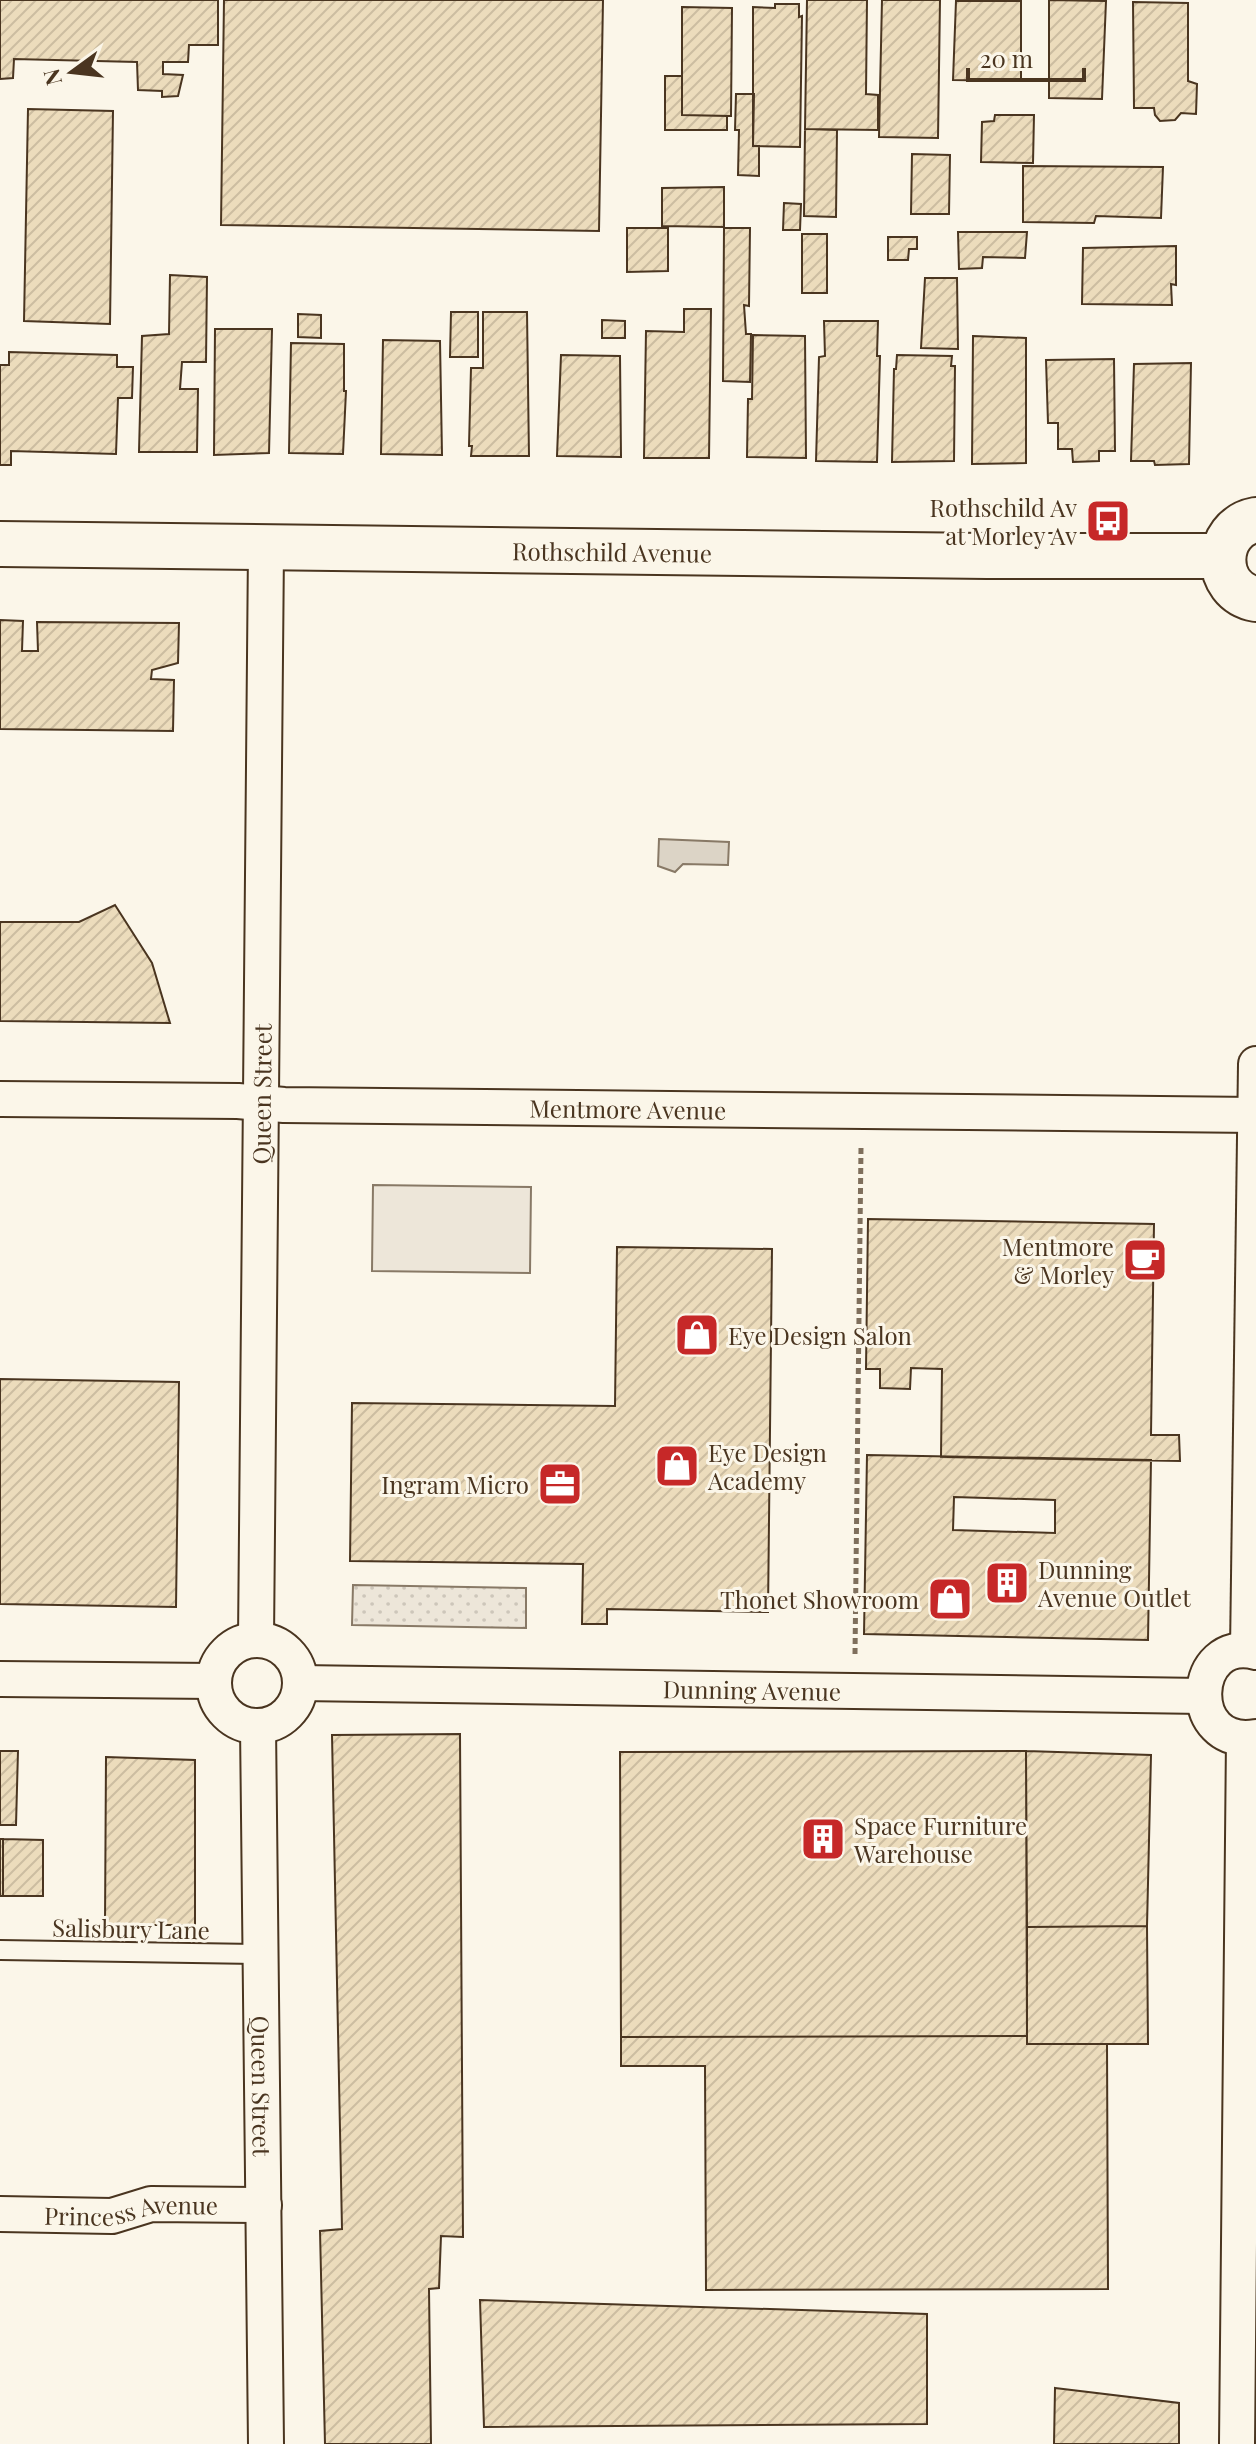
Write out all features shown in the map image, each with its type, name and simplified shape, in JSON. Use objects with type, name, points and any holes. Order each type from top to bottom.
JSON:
[{"type":"street","points":[[1256,520],[1236,529],[1226,541],[1222,556],[1229,582],[1238,592],[1256,599]]},
{"type":"street","name":"Rothschild Avenue","points":[[0,544],[1222,556]]},
{"type":"street","name":"Queen Street","points":[[256,1640],[266,548]]},
{"type":"street","points":[[1243,2433],[1250,1738],[1228,1735],[1215,1725],[1206,1712],[1203,1696],[1204,1682],[1221,1658],[1233,1652],[1252,1651],[1256,1064]]},
{"type":"street","name":"Mentmore Avenue","points":[[0,1099],[1256,1115]]},
{"type":"street","points":[[256,1640],[273,1643],[288,1652],[297,1666],[300,1683],[292,1708],[271,1724],[258,1726],[241,1723],[226,1713],[217,1698],[214,1681],[222,1657],[243,1641],[256,1640]]},
{"type":"street","points":[[0,1679],[214,1681]]},
{"type":"street","name":"Dunning Avenue","points":[[300,1683],[1203,1696]]},
{"type":"street","name":"Queen Street","points":[[258,1726],[266,2444]]},
{"type":"street","name":"Princess Avenue","points":[[0,2214],[112,2216],[151,2204],[264,2205]]},
{"type":"lane","name":"Salisbury Lane","points":[[0,1950],[261,1954]]},
{"type":"path","points":[[854,1691],[861,1112]]},
{"type":"shaded area","points":[[659,839],[729,842],[728,865],[683,864],[675,872],[658,866]]},
{"type":"shaded area","points":[[373,1185],[531,1187],[530,1273],[372,1271]]},
{"type":"shaded area","points":[[353,1585],[526,1588],[526,1628],[352,1625]]},
{"type":"building","points":[[0,0],[218,0],[218,45],[189,45],[188,62],[163,62],[163,74],[183,75],[178,96],[162,97],[162,91],[138,90],[137,62],[14,59],[13,78],[0,79]]},
{"type":"building","points":[[224,0],[603,0],[599,231],[221,225]]},
{"type":"building","points":[[807,0],[867,0],[866,94],[878,95],[878,130],[805,129]]},
{"type":"building","points":[[882,0],[940,0],[938,138],[879,137]]},
{"type":"building","points":[[1049,0],[1106,1],[1102,99],[1049,98]]},
{"type":"building","points":[[956,1],[1021,1],[1021,81],[953,80]]},
{"type":"building","points":[[1133,2],[1188,3],[1188,81],[1197,84],[1196,114],[1181,113],[1175,120],[1160,121],[1154,108],[1134,108]]},
{"type":"building","points":[[775,4],[799,4],[799,17],[802,16],[800,147],[753,146],[753,7],[775,8]]},
{"type":"building","points":[[682,7],[732,8],[731,116],[682,115]]},
{"type":"building","points":[[665,76],[682,76],[682,115],[727,116],[727,130],[665,130]]},
{"type":"building","points":[[736,94],[754,94],[753,146],[759,146],[759,176],[738,175]]},
{"type":"building","points":[[28,109],[113,111],[110,324],[24,321]]},
{"type":"building","points":[[995,115],[1034,115],[1033,163],[981,162],[982,122],[994,121]]},
{"type":"building","points":[[805,129],[837,130],[836,217],[804,216]]},
{"type":"building","points":[[912,154],[950,155],[949,214],[911,214]]},
{"type":"building","points":[[1023,166],[1163,167],[1161,218],[1096,216],[1094,223],[1023,222]]},
{"type":"building","points":[[724,187],[724,227],[662,226],[662,188]]},
{"type":"building","points":[[784,203],[801,204],[800,230],[783,230]]},
{"type":"building","points":[[627,228],[668,228],[668,271],[627,272]]},
{"type":"building","points":[[724,228],[750,228],[749,306],[744,305],[746,334],[751,334],[750,382],[723,381]]},
{"type":"building","points":[[958,232],[1027,232],[1025,258],[983,257],[982,268],[959,269]]},
{"type":"building","points":[[802,234],[827,234],[827,293],[802,293]]},
{"type":"building","points":[[888,237],[917,237],[917,249],[909,249],[908,260],[888,260]]},
{"type":"building","points":[[1176,246],[1176,285],[1171,284],[1172,305],[1082,304],[1083,248]]},
{"type":"building","points":[[170,275],[207,277],[206,362],[182,362],[180,389],[198,389],[197,452],[139,452],[142,336],[169,334]]},
{"type":"building","points":[[925,278],[957,278],[958,349],[921,348]]},
{"type":"building","points":[[684,309],[711,309],[709,458],[644,458],[646,331],[684,332]]},
{"type":"building","points":[[451,312],[478,312],[478,357],[450,357]]},
{"type":"building","points":[[483,312],[527,312],[529,456],[471,456],[471,368],[483,368]]},
{"type":"building","points":[[298,314],[321,315],[321,338],[298,337]]},
{"type":"building","points":[[602,320],[625,321],[625,338],[602,338]]},
{"type":"building","points":[[824,321],[878,321],[877,462],[816,461],[819,357],[825,356]]},
{"type":"building","points":[[215,329],[272,329],[269,453],[214,455]]},
{"type":"building","points":[[753,335],[805,336],[806,458],[747,457]]},
{"type":"building","points":[[973,336],[1026,338],[1026,463],[972,464]]},
{"type":"building","points":[[383,340],[440,341],[442,455],[381,454]]},
{"type":"building","points":[[291,343],[344,344],[346,391],[343,454],[289,453]]},
{"type":"building","points":[[9,352],[117,355],[117,367],[133,367],[132,398],[118,398],[116,454],[11,451],[11,465],[0,465],[0,365],[9,365]]},
{"type":"building","points":[[561,355],[620,356],[621,457],[557,456]]},
{"type":"building","points":[[897,355],[952,356],[951,366],[955,366],[954,461],[892,462]]},
{"type":"building","points":[[1114,359],[1115,451],[1099,451],[1099,461],[1073,462],[1072,449],[1058,449],[1058,423],[1048,423],[1046,360]]},
{"type":"building","points":[[1191,363],[1189,464],[1155,465],[1154,461],[1131,461],[1134,364]]},
{"type":"building","points":[[0,620],[23,621],[22,651],[38,651],[37,622],[179,623],[178,663],[152,670],[151,679],[174,680],[173,731],[0,729]]},
{"type":"building","points":[[115,905],[152,963],[170,1023],[0,1021],[0,922],[79,922]]},
{"type":"building","points":[[868,1219],[1154,1224],[1151,1435],[1179,1435],[1180,1461],[941,1457],[942,1369],[911,1368],[910,1389],[880,1388],[880,1369],[866,1369]]},
{"type":"building","name":"Ingram Micro","points":[[617,1247],[772,1249],[768,1612],[607,1609],[607,1624],[582,1624],[583,1564],[350,1561],[352,1403],[615,1406]]},
{"type":"building","points":[[0,1379],[179,1382],[176,1607],[0,1604]]},
{"type":"building","name":"Dunning Avenue Outlet","points":[[867,1455],[1151,1460],[1148,1640],[864,1634]],"holes":[[[954,1497],[1055,1500],[1055,1533],[953,1530]]]},
{"type":"building","points":[[460,1734],[463,2237],[441,2236],[439,2288],[429,2289],[431,2444],[325,2444],[320,2231],[342,2229],[332,1735]]},
{"type":"building","points":[[0,1751],[18,1751],[16,1825],[0,1825]]},
{"type":"building","name":"Space Furniture Warehouse","points":[[1026,1751],[1027,2036],[621,2037],[620,1752]]},
{"type":"building","points":[[1026,1751],[1151,1755],[1147,1926],[1027,1927]]},
{"type":"building","points":[[106,1757],[195,1760],[195,1925],[105,1925]]},
{"type":"building","points":[[0,1839],[3,1839],[3,1896],[0,1896]]},
{"type":"building","points":[[3,1839],[43,1840],[43,1896],[3,1896]]},
{"type":"building","points":[[1147,1926],[1148,2044],[1027,2044],[1027,1927]]},
{"type":"building","points":[[1027,2036],[1027,2044],[1107,2044],[1108,2289],[706,2290],[705,2066],[621,2066],[621,2037]]},
{"type":"building","points":[[480,2300],[927,2314],[927,2424],[484,2427]]},
{"type":"building","points":[[1055,2388],[1179,2403],[1179,2444],[1054,2444]]},
{"type":"place","name":"Rothschild Av at Morley Av","points":[[1108,521]]},
{"type":"place","name":"Mentmore & Morley","points":[[1145,1260]]},
{"type":"place","name":"Eye Design Salon","points":[[697,1335]]},
{"type":"place","name":"Eye Design Academy","points":[[677,1466]]},
{"type":"place","name":"Ingram Micro","points":[[560,1484]]},
{"type":"place","name":"Dunning Avenue Outlet","points":[[1007,1583]]},
{"type":"place","name":"Thonet Showroom","points":[[950,1599]]},
{"type":"place","name":"Space Furniture Warehouse","points":[[823,1839]]}]
